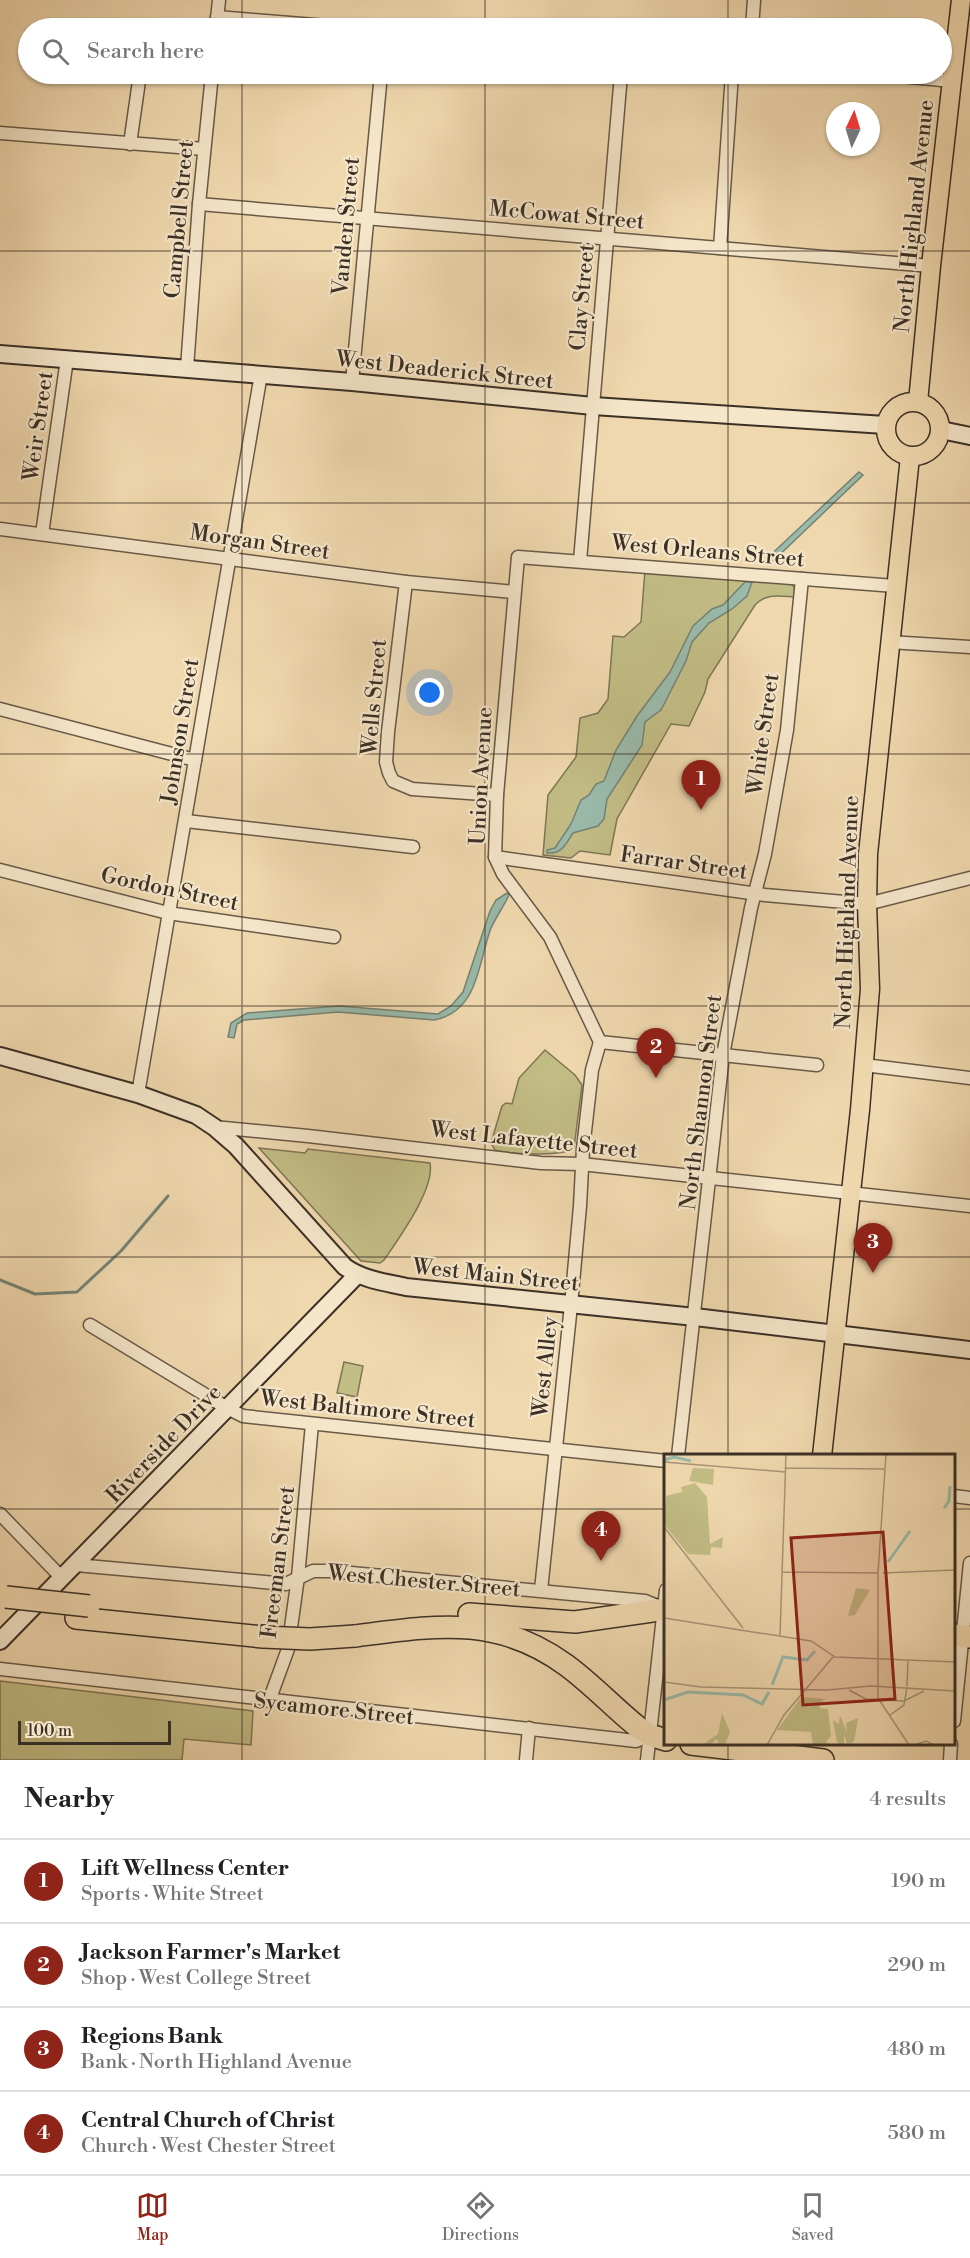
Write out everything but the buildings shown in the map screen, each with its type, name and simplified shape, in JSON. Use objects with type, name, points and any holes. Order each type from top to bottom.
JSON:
[{"type":"highway","points":[[2,1602],[264,1631],[305,1626],[354,1630],[467,1626],[492,1630],[537,1647],[566,1664],[626,1718],[658,1737]]},
{"type":"highway","points":[[354,1630],[444,1613],[575,1622],[664,1603]]},
{"type":"highway","points":[[710,1745],[808,1755]]},
{"type":"main road","name":"North Highland Avenue","points":[[952,81],[961,0]]},
{"type":"main road","name":"North Highland Avenue","points":[[918,402],[952,84]]},
{"type":"main road","points":[[918,402],[935,412],[941,430],[934,447],[927,453],[910,457],[901,454],[888,442],[885,425],[888,416],[901,404],[918,402]]},
{"type":"main road","name":"North Highland Avenue","points":[[822,1454],[864,1065],[870,989],[868,854],[910,457]]},
{"type":"street","points":[[217,18],[219,0]]},
{"type":"street","points":[[753,18],[754,0]]},
{"type":"street","points":[[130,144],[139,84]]},
{"type":"street","name":"Campbell Street","points":[[188,368],[199,204],[211,84]]},
{"type":"street","name":"Vanden Street","points":[[352,382],[380,84]]},
{"type":"street","name":"Clay Street","points":[[580,561],[620,84]]},
{"type":"street","points":[[720,248],[731,84]]},
{"type":"street","points":[[0,133],[204,149]]},
{"type":"street","name":"McCowat Street","points":[[199,204],[931,266]]},
{"type":"street","name":"West Deaderick Street","points":[[0,354],[261,374],[593,406],[885,425]]},
{"type":"street","name":"Weir Street","points":[[42,534],[68,359]]},
{"type":"street","name":"Johnson Street","points":[[138,1094],[261,374]]},
{"type":"street","points":[[941,430],[970,436]]},
{"type":"street","name":"Morgan Street","points":[[0,529],[406,582],[514,592]]},
{"type":"street","name":"West Orleans Street","points":[[518,557],[896,586]]},
{"type":"street","name":"Union Avenue","points":[[518,557],[497,795],[495,857],[503,874],[550,937],[600,1042]]},
{"type":"street","name":"White Street","points":[[754,893],[765,854],[787,730],[802,579]]},
{"type":"street","name":"Wells Street","points":[[406,582],[388,732],[386,762],[389,773],[393,781],[412,789],[497,795]]},
{"type":"street","points":[[889,642],[970,647]]},
{"type":"street","points":[[0,709],[195,760]]},
{"type":"street","points":[[186,821],[413,847]]},
{"type":"street","name":"Farrar Street","points":[[495,857],[754,893],[867,904],[970,878]]},
{"type":"street","name":"Gordon Street","points":[[0,870],[168,913],[334,937]]},
{"type":"street","name":"North Shannon Street","points":[[678,1454],[711,1178],[723,1055],[754,893]]},
{"type":"street","points":[[600,1042],[817,1065]]},
{"type":"street","name":"West Alley","points":[[541,1590],[571,1305],[580,1206],[581,1164],[592,1070],[600,1042]]},
{"type":"street","name":"West Main Street","points":[[0,1056],[138,1094],[176,1107],[214,1127],[236,1146],[332,1254],[357,1275],[406,1287],[695,1317],[970,1350]]},
{"type":"street","points":[[864,1065],[970,1078]]},
{"type":"street","name":"West Lafayette Street","points":[[214,1127],[541,1163],[581,1164],[970,1206]]},
{"type":"street","name":"Riverside Drive","points":[[0,1641],[357,1275]]},
{"type":"street","name":"West Baltimore Street","points":[[90,1325],[243,1416],[664,1461]]},
{"type":"street","name":"Freeman Street","points":[[269,1701],[288,1649],[298,1577],[312,1424]]},
{"type":"street","points":[[955,1496],[970,1497]]},
{"type":"street","points":[[0,1514],[62,1578]]},
{"type":"street","points":[[955,1710],[970,1563]]},
{"type":"street","name":"West Chester Street","points":[[76,1565],[286,1584],[313,1571],[330,1571],[664,1603]]},
{"type":"street","points":[[647,1760],[658,1737],[664,1622]]},
{"type":"street","name":"Sycamore Street","points":[[0,1670],[636,1741],[658,1737]]},
{"type":"street","points":[[526,1760],[529,1728]]},
{"type":"street","points":[[950,1760],[951,1745]]},
{"type":"shaded area","points":[[859,472],[863,475],[770,564],[762,563]]},
{"type":"shaded area","points":[[645,570],[789,581],[795,588],[794,597],[768,597],[755,605],[708,679],[705,692],[689,726],[671,724],[617,819],[610,855],[580,851],[571,858],[543,855],[548,795],[576,757],[580,718],[598,713],[608,699],[613,636],[624,637],[641,622]]},
{"type":"shaded area","points":[[745,582],[752,582],[747,596],[732,609],[709,623],[692,642],[686,661],[661,710],[645,722],[642,745],[607,799],[604,819],[598,826],[573,833],[560,850],[547,853],[547,850],[555,848],[571,824],[581,800],[589,795],[596,784],[604,781],[616,750],[637,716],[670,672],[693,626],[712,609],[723,605]]},
{"type":"shaded area","points":[[507,893],[509,895],[491,928],[474,984],[460,1007],[449,1015],[434,1020],[338,1012],[244,1020],[237,1024],[234,1038],[228,1037],[231,1023],[247,1013],[339,1006],[438,1014],[451,1006],[463,992],[490,911],[496,900]]},
{"type":"shaded area","points":[[545,1050],[575,1075],[582,1085],[574,1148],[548,1154],[495,1150],[491,1143],[502,1106],[506,1103],[512,1104],[519,1078]]},
{"type":"shaded area","points":[[259,1148],[305,1153],[308,1149],[430,1163],[430,1174],[415,1213],[384,1260],[380,1263],[361,1261]]},
{"type":"shaded area","points":[[344,1362],[363,1366],[357,1397],[337,1393]]},
{"type":"shaded area","points":[[0,1681],[253,1711],[251,1745],[184,1739],[182,1760],[0,1760]]},
{"type":"waterway","points":[[0,1280],[35,1294],[77,1292],[121,1251],[168,1196]]},
{"type":"place","name":"Lift Wellness Center","points":[[701,810]]},
{"type":"place","name":"Jackson Farmer's Market","points":[[656,1078]]},
{"type":"place","name":"Regions Bank","points":[[873,1273]]},
{"type":"place","name":"Central Church of Christ","points":[[601,1561]]}]
